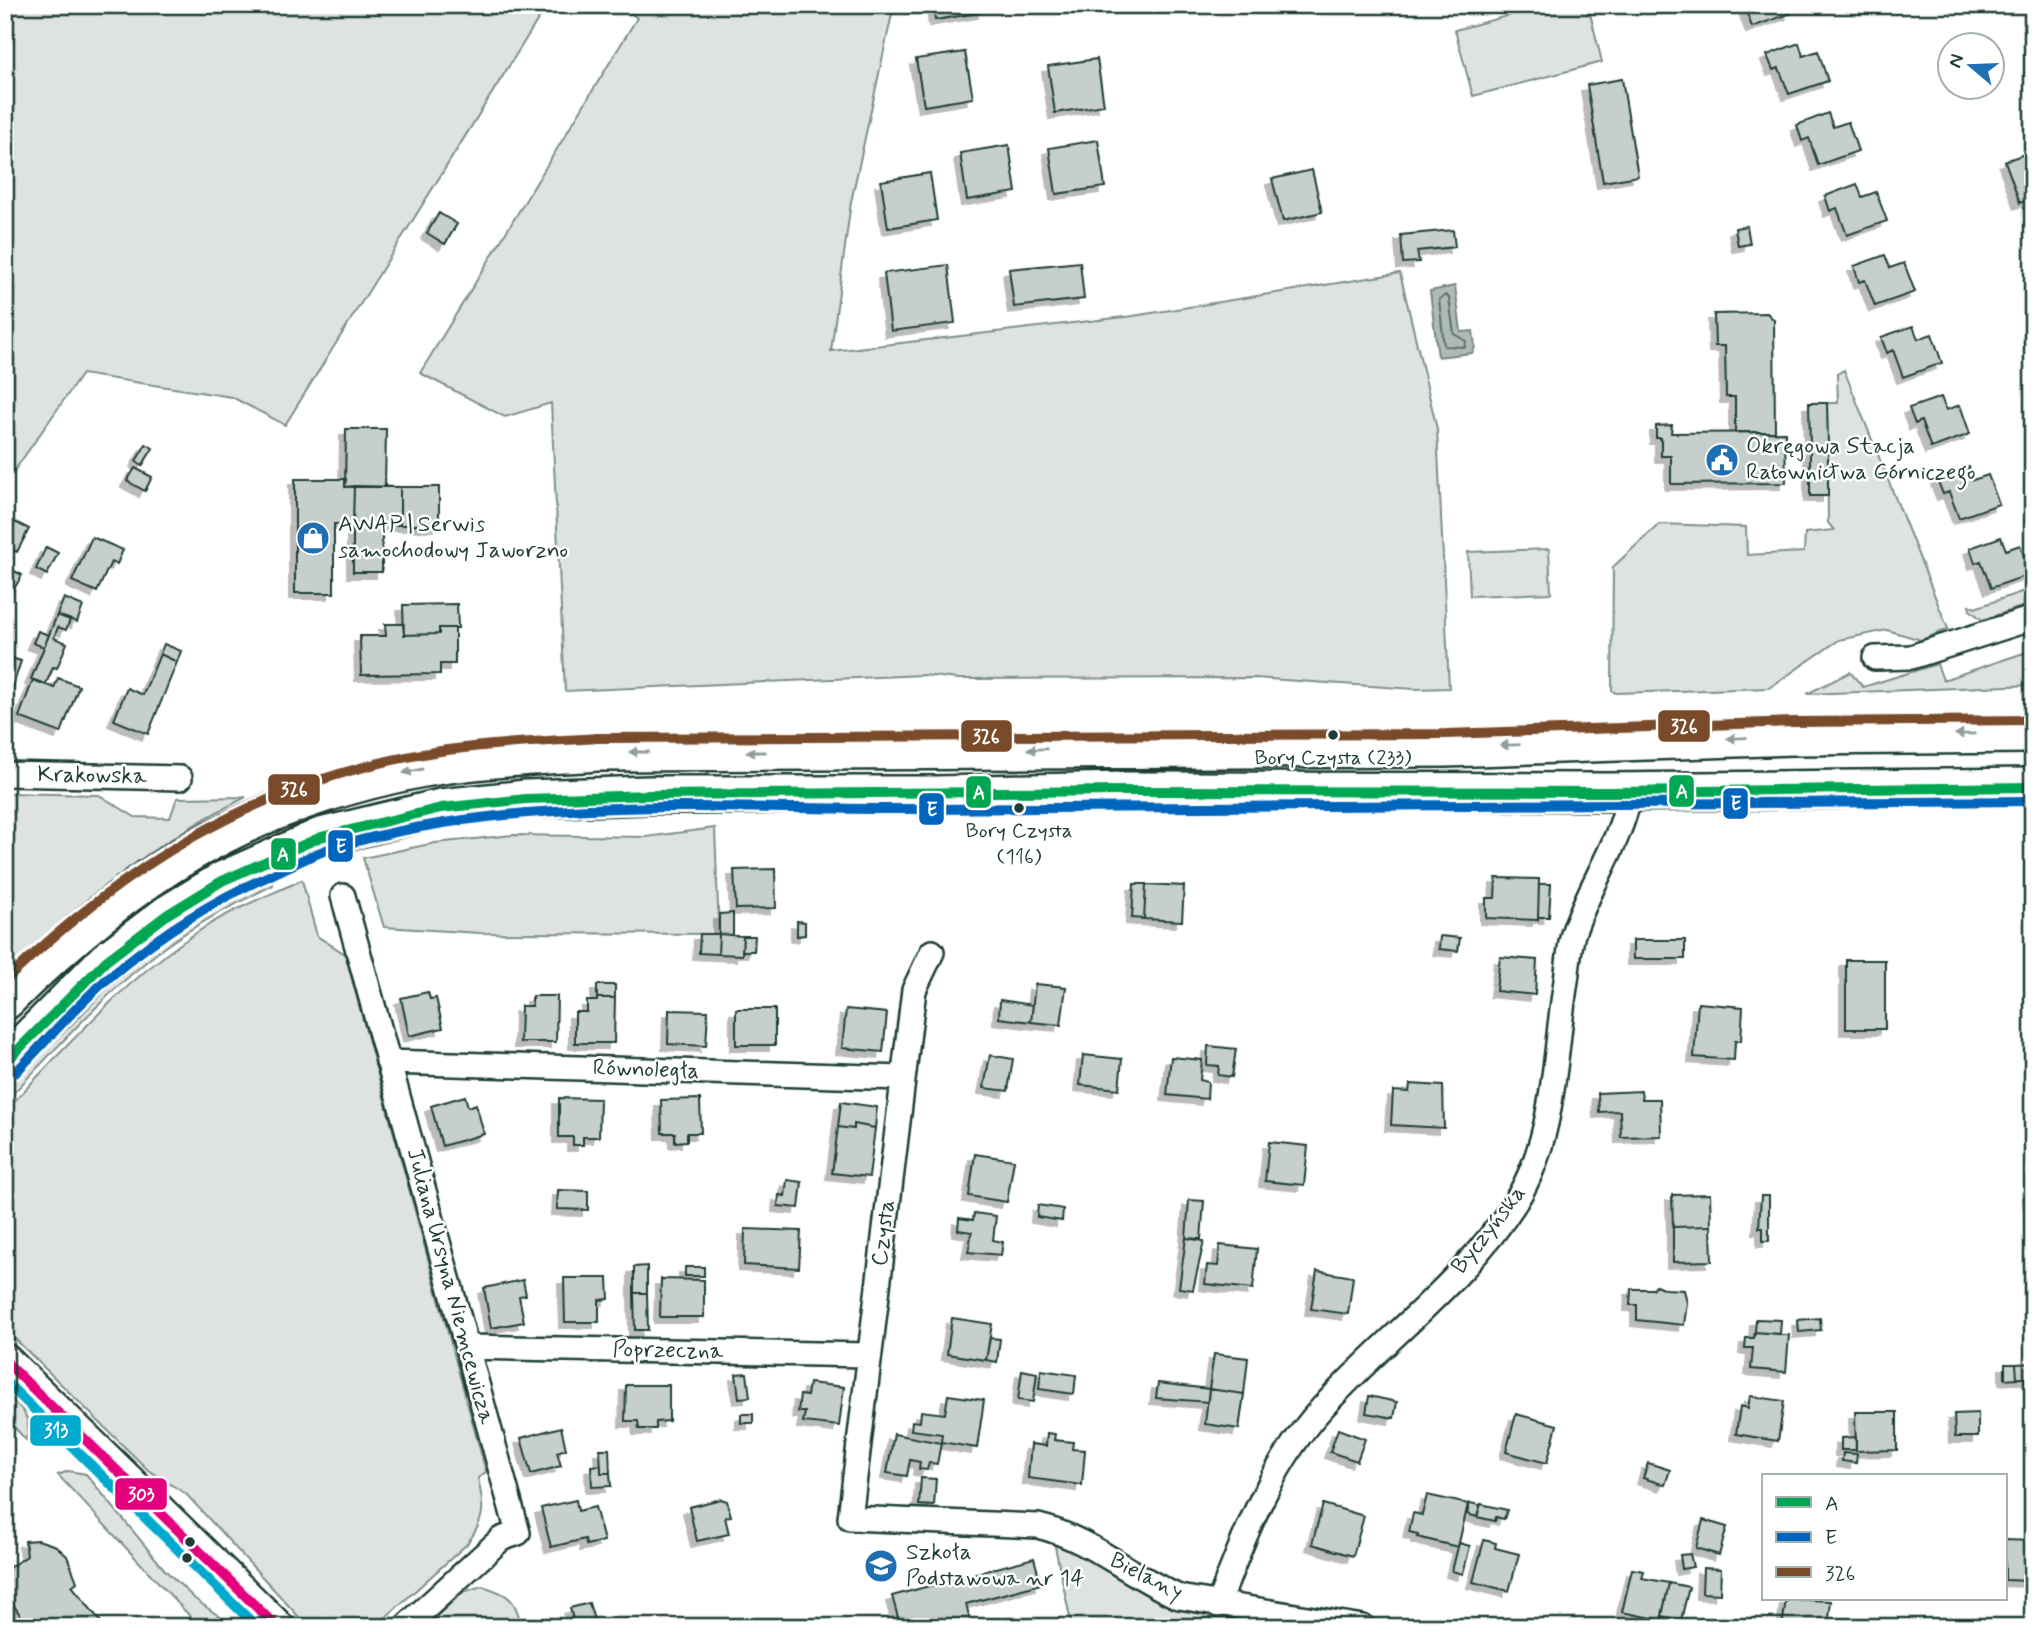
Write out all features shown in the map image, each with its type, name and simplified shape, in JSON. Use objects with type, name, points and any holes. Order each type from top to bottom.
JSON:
[{"type":"main road","points":[[5,1001],[99,914],[143,881],[219,835],[296,803],[347,786],[420,769],[510,758],[597,752],[1446,748],[1794,736],[2033,734]]},
{"type":"main road","points":[[5,1063],[82,982],[168,914],[222,881],[321,837],[417,812],[564,796],[935,795],[1126,790],[1630,792],[2033,786]]},
{"type":"street","points":[[1875,658],[1911,657],[2033,618]]},
{"type":"street","name":"Krakowska","points":[[5,774],[180,778]]},
{"type":"street","name":"Byczyńska","points":[[1218,1605],[1239,1548],[1291,1448],[1314,1418],[1361,1367],[1470,1259],[1515,1202],[1533,1170],[1545,1132],[1573,934],[1623,822],[1630,792]]},
{"type":"street","name":"Juliana Ursyna Niemcewicza","points":[[343,896],[518,1533],[501,1539],[405,1627]]},
{"type":"street","name":"Czysta","points":[[850,1518],[915,990],[932,952]]},
{"type":"street","name":"Równoległa","points":[[388,1062],[903,1078]]},
{"type":"street","name":"Poprzeczna","points":[[468,1347],[868,1355]]},
{"type":"street","points":[[5,1361],[277,1627]]},
{"type":"street","name":"Bielany","points":[[850,1518],[1038,1526],[1066,1532],[1152,1585],[1179,1597],[1363,1627]]},
{"type":"shaded area","points":[[5,5],[547,5],[285,425],[232,397],[82,374],[5,484]]},
{"type":"shaded area","points":[[619,5],[894,5],[851,202],[831,351],[1133,316],[1400,273],[1437,429],[1449,688],[1414,689],[1256,678],[958,679],[923,675],[565,691],[551,403],[505,417],[420,373],[637,18]]},
{"type":"shaded area","points":[[1548,5],[1588,5],[1602,62],[1473,96],[1455,30]]},
{"type":"shaded area","points":[[1844,370],[1948,629],[1921,640],[1887,630],[1839,640],[1769,688],[1612,691],[1613,567],[1659,524],[1746,527],[1747,555],[1804,552],[1805,533],[1834,530],[1828,523],[1827,403],[1838,403],[1837,374]]},
{"type":"shaded area","points":[[1549,549],[1551,593],[1470,596],[1468,552]]},
{"type":"shaded area","points":[[2033,588],[2033,603],[1982,620],[1970,610],[1969,605],[1975,608]]},
{"type":"shaded area","points":[[2033,650],[2033,685],[1807,694],[1850,672],[1863,687],[1937,664],[1943,680]]},
{"type":"shaded area","points":[[5,793],[99,795],[135,817],[170,818],[177,798],[246,797],[180,833],[118,876],[88,899],[5,976]]},
{"type":"shaded area","points":[[275,826],[279,834],[230,859],[5,1042],[5,1026],[54,974],[173,879]]},
{"type":"shaded area","points":[[715,828],[719,934],[480,933],[384,927],[363,858],[435,843],[513,835],[646,837]]},
{"type":"shaded area","points":[[269,875],[273,885],[189,931],[162,949],[120,984],[5,1102],[5,1088],[78,1011],[136,957],[198,914]]},
{"type":"shaded area","points":[[302,880],[317,936],[345,954],[486,1472],[478,1478],[482,1505],[480,1520],[467,1544],[375,1627],[314,1627],[299,1617],[186,1494],[148,1470],[5,1329],[5,1111],[104,1009],[185,940],[247,904]]},
{"type":"shaded area","points":[[5,1392],[27,1419],[26,1440],[5,1417]]},
{"type":"shaded area","points":[[68,1471],[86,1474],[165,1570],[195,1599],[234,1627],[200,1627],[58,1475]]},
{"type":"shaded area","points":[[1053,1537],[1154,1597],[1228,1618],[1276,1627],[1072,1627]]},
{"type":"shaded area","points":[[482,1586],[510,1599],[517,1610],[522,1627],[425,1627],[463,1592]]},
{"type":"water","points":[[1455,286],[1461,332],[1473,331],[1475,347],[1472,353],[1438,357],[1430,291]]},
{"type":"building","points":[[933,5],[983,5],[984,12],[935,20]]},
{"type":"building","points":[[1744,5],[1789,5],[1792,13],[1752,27]]},
{"type":"building","points":[[1799,43],[1803,56],[1818,51],[1828,81],[1789,94],[1779,68],[1773,70],[1767,55]]},
{"type":"building","points":[[965,52],[973,98],[924,106],[916,59]]},
{"type":"building","points":[[1097,59],[1104,105],[1055,113],[1048,66]]},
{"type":"building","points":[[1622,79],[1638,176],[1603,182],[1587,85]]},
{"type":"building","points":[[1828,113],[1833,127],[1848,122],[1858,151],[1818,165],[1809,138],[1802,141],[1797,125]]},
{"type":"building","points":[[1098,140],[1105,187],[1056,194],[1049,148]]},
{"type":"building","points":[[1009,145],[1016,192],[967,200],[960,153]]},
{"type":"building","points":[[2033,151],[2033,198],[2020,203],[2005,161]]},
{"type":"building","points":[[1312,170],[1322,212],[1283,221],[1272,179]]},
{"type":"building","points":[[930,173],[937,220],[888,228],[881,181]]},
{"type":"building","points":[[1857,184],[1862,197],[1876,192],[1887,221],[1847,235],[1837,208],[1830,211],[1825,196]]},
{"type":"building","points":[[439,213],[457,224],[445,244],[427,233]]},
{"type":"building","points":[[1747,226],[1750,244],[1738,246],[1735,228]]},
{"type":"building","points":[[1453,230],[1455,247],[1417,251],[1419,262],[1403,263],[1401,235]]},
{"type":"building","points":[[1885,255],[1890,268],[1904,263],[1915,292],[1875,306],[1865,280],[1859,282],[1854,266]]},
{"type":"building","points":[[1080,262],[1084,299],[1014,307],[1009,269]]},
{"type":"building","points":[[948,265],[955,323],[891,331],[884,273]]},
{"type":"building","points":[[1767,313],[1774,320],[1775,432],[1735,432],[1735,397],[1726,397],[1725,346],[1715,346],[1714,314]]},
{"type":"building","points":[[1913,326],[1918,339],[1932,334],[1942,363],[1903,377],[1893,350],[1887,353],[1881,337]]},
{"type":"building","points":[[1941,397],[1946,410],[1960,405],[1970,434],[1931,448],[1921,421],[1915,424],[1909,408]]},
{"type":"building","points":[[1809,403],[1827,403],[1828,446],[1810,446]]},
{"type":"building","points":[[1672,425],[1671,433],[1785,432],[1786,483],[1671,484],[1671,456],[1661,456],[1661,438],[1656,438],[1656,426]]},
{"type":"building","points":[[346,429],[386,429],[385,487],[345,487]]},
{"type":"building","points":[[146,444],[153,448],[142,466],[136,461]]},
{"type":"building","points":[[1810,446],[1828,446],[1828,496],[1810,496]]},
{"type":"building","points":[[1969,467],[1973,480],[1988,475],[1999,504],[1959,518],[1949,492],[1943,494],[1937,479]]},
{"type":"building","points":[[135,468],[152,477],[145,491],[127,481]]},
{"type":"building","points":[[295,479],[346,479],[345,487],[354,486],[353,524],[334,524],[334,593],[295,593]]},
{"type":"building","points":[[354,486],[400,487],[400,525],[353,524]]},
{"type":"building","points":[[400,487],[439,487],[439,525],[400,525]]},
{"type":"building","points":[[15,522],[29,529],[17,552],[5,546]]},
{"type":"building","points":[[353,524],[382,524],[382,572],[353,572]]},
{"type":"building","points":[[92,537],[123,550],[117,564],[111,562],[97,592],[72,581]]},
{"type":"building","points":[[2001,537],[2006,550],[2020,545],[2031,574],[1991,588],[1981,561],[1975,563],[1970,548]]},
{"type":"building","points":[[46,547],[58,553],[47,575],[36,569]]},
{"type":"building","points":[[5,566],[22,575],[9,598],[5,596]]},
{"type":"building","points":[[64,598],[83,606],[77,622],[57,615]]},
{"type":"building","points":[[457,604],[458,628],[439,628],[439,634],[404,635],[403,605]]},
{"type":"building","points":[[57,615],[70,620],[66,630],[58,627],[54,638],[67,643],[57,668],[53,667],[46,684],[31,679]]},
{"type":"building","points":[[385,624],[403,624],[404,635],[439,634],[439,628],[455,628],[455,664],[440,664],[440,674],[361,675],[360,636],[386,636]]},
{"type":"building","points":[[38,631],[49,635],[44,647],[33,643]]},
{"type":"building","points":[[164,644],[181,651],[177,662],[160,654]]},
{"type":"building","points":[[160,654],[177,662],[148,734],[114,720],[127,688],[143,695]]},
{"type":"building","points":[[5,656],[21,661],[5,711]]},
{"type":"building","points":[[58,678],[79,686],[61,733],[19,717],[33,680],[54,688]]},
{"type":"building","points":[[775,869],[776,908],[736,909],[734,870]]},
{"type":"building","points":[[1496,878],[1539,879],[1538,920],[1486,918],[1486,898],[1495,898]]},
{"type":"building","points":[[1134,884],[1146,884],[1144,919],[1132,918]]},
{"type":"building","points":[[1146,884],[1184,886],[1182,921],[1144,919]]},
{"type":"building","points":[[1539,884],[1551,884],[1549,917],[1538,917]]},
{"type":"building","points":[[733,913],[733,935],[719,934],[719,914]]},
{"type":"building","points":[[797,921],[805,922],[805,935],[797,936]]},
{"type":"building","points":[[700,934],[719,934],[718,954],[699,953]]},
{"type":"building","points":[[719,934],[743,936],[742,955],[718,954]]},
{"type":"building","points":[[743,936],[755,936],[754,951],[742,951]]},
{"type":"building","points":[[1440,936],[1460,938],[1458,951],[1439,949]]},
{"type":"building","points":[[1633,940],[1685,940],[1685,959],[1633,959]]},
{"type":"building","points":[[1500,957],[1537,960],[1535,995],[1496,991]]},
{"type":"building","points":[[1846,960],[1885,960],[1885,1029],[1846,1029]]},
{"type":"building","points":[[1035,984],[1066,987],[1061,1025],[1031,1022]]},
{"type":"building","points":[[597,985],[615,985],[615,998],[597,998]]},
{"type":"building","points":[[428,992],[430,999],[436,998],[443,1028],[409,1036],[401,998]]},
{"type":"building","points":[[532,996],[557,996],[556,1042],[520,1042],[521,1006],[532,1006]]},
{"type":"building","points":[[597,998],[615,998],[614,1043],[575,1043],[575,1012],[587,1012],[587,1001],[597,1001]]},
{"type":"building","points":[[1000,1000],[1033,1005],[1031,1022],[999,1018]]},
{"type":"building","points":[[1698,1003],[1743,1007],[1741,1041],[1735,1041],[1734,1060],[1694,1057]]},
{"type":"building","points":[[736,1009],[775,1009],[775,1045],[736,1045]]},
{"type":"building","points":[[846,1009],[887,1013],[883,1052],[842,1048]]},
{"type":"building","points":[[669,1010],[708,1011],[706,1046],[668,1044]]},
{"type":"building","points":[[1208,1046],[1236,1049],[1232,1077],[1218,1075],[1219,1066],[1207,1065]]},
{"type":"building","points":[[990,1055],[1013,1059],[1008,1091],[984,1088]]},
{"type":"building","points":[[1083,1055],[1122,1059],[1119,1089],[1080,1085]]},
{"type":"building","points":[[1171,1057],[1202,1060],[1200,1080],[1208,1082],[1207,1099],[1167,1095]]},
{"type":"building","points":[[1410,1084],[1443,1086],[1444,1128],[1391,1125],[1393,1091],[1409,1092]]},
{"type":"building","points":[[1641,1091],[1642,1099],[1660,1099],[1661,1136],[1621,1137],[1620,1111],[1599,1112],[1598,1093]]},
{"type":"building","points":[[465,1096],[468,1107],[476,1104],[484,1134],[442,1146],[431,1106]]},
{"type":"building","points":[[559,1098],[600,1099],[599,1137],[583,1137],[583,1145],[573,1145],[573,1137],[559,1137]]},
{"type":"building","points":[[700,1099],[701,1133],[687,1133],[687,1141],[675,1142],[675,1133],[662,1133],[661,1100]]},
{"type":"building","points":[[841,1102],[877,1107],[875,1128],[854,1124],[854,1129],[838,1127]]},
{"type":"building","points":[[854,1124],[875,1128],[869,1177],[832,1173],[838,1127],[854,1129]]},
{"type":"building","points":[[1269,1142],[1308,1146],[1304,1185],[1265,1181]]},
{"type":"building","points":[[975,1154],[1014,1160],[1007,1202],[969,1196]]},
{"type":"building","points":[[787,1180],[802,1182],[799,1208],[778,1206],[779,1195],[785,1196]]},
{"type":"building","points":[[2033,1185],[2033,1217],[2031,1218],[2028,1186]]},
{"type":"building","points":[[558,1190],[588,1191],[588,1210],[557,1209]]},
{"type":"building","points":[[1710,1194],[1711,1226],[1673,1227],[1672,1195]]},
{"type":"building","points":[[1761,1196],[1769,1196],[1769,1241],[1763,1241],[1763,1228],[1759,1228]]},
{"type":"building","points":[[1189,1200],[1204,1201],[1201,1239],[1186,1238]]},
{"type":"building","points":[[1038,1205],[1063,1209],[1062,1221],[1037,1217]]},
{"type":"building","points":[[974,1213],[996,1216],[993,1240],[1003,1242],[1001,1255],[968,1252],[972,1232],[958,1230],[959,1218],[973,1220]]},
{"type":"building","points":[[1711,1226],[1712,1261],[1673,1262],[1673,1227]]},
{"type":"building","points":[[745,1229],[801,1231],[799,1268],[744,1265]]},
{"type":"building","points":[[1186,1238],[1204,1241],[1193,1290],[1179,1288]]},
{"type":"building","points":[[1220,1245],[1257,1249],[1253,1289],[1205,1284],[1207,1265],[1218,1266]]},
{"type":"building","points":[[647,1266],[647,1293],[634,1293],[634,1267]]},
{"type":"building","points":[[685,1267],[704,1267],[704,1276],[685,1276]]},
{"type":"building","points":[[1317,1271],[1353,1277],[1348,1314],[1311,1309]]},
{"type":"building","points":[[564,1278],[608,1278],[609,1299],[599,1300],[599,1322],[565,1322]]},
{"type":"building","points":[[661,1279],[704,1280],[704,1317],[660,1317]]},
{"type":"building","points":[[523,1280],[526,1295],[519,1296],[524,1322],[491,1328],[484,1288]]},
{"type":"building","points":[[1656,1285],[1665,1289],[1684,1290],[1687,1303],[1684,1325],[1637,1320],[1637,1305],[1630,1305],[1631,1289],[1653,1289]]},
{"type":"building","points":[[634,1293],[647,1293],[648,1330],[635,1330]]},
{"type":"building","points":[[952,1318],[992,1324],[986,1360],[947,1354]]},
{"type":"building","points":[[1820,1318],[1821,1330],[1799,1332],[1798,1320]]},
{"type":"building","points":[[1756,1319],[1781,1320],[1780,1334],[1755,1332]]},
{"type":"building","points":[[1755,1332],[1789,1335],[1786,1372],[1751,1369],[1753,1348],[1745,1348],[1746,1338],[1754,1338]]},
{"type":"building","points":[[990,1338],[1000,1339],[997,1362],[986,1360]]},
{"type":"building","points":[[1214,1354],[1248,1358],[1244,1394],[1209,1389]]},
{"type":"building","points":[[2033,1363],[2033,1378],[2017,1378],[2016,1364]]},
{"type":"building","points":[[2005,1364],[2016,1364],[2017,1378],[2005,1379]]},
{"type":"building","points":[[1022,1370],[1037,1373],[1033,1402],[1018,1400]]},
{"type":"building","points":[[1041,1370],[1076,1375],[1074,1394],[1039,1389]]},
{"type":"building","points":[[747,1373],[750,1397],[739,1398],[736,1374]]},
{"type":"building","points":[[809,1383],[844,1387],[839,1426],[803,1422],[805,1412],[798,1412],[800,1395],[807,1396]]},
{"type":"building","points":[[1158,1383],[1209,1389],[1208,1402],[1156,1398]]},
{"type":"building","points":[[626,1385],[669,1385],[669,1421],[656,1422],[656,1429],[639,1429],[638,1421],[625,1421]]},
{"type":"building","points":[[1209,1389],[1244,1394],[1239,1429],[1205,1424]]},
{"type":"building","points":[[948,1395],[984,1400],[977,1448],[941,1442],[942,1434],[911,1430],[912,1421],[920,1422],[921,1411],[945,1414]]},
{"type":"building","points":[[1369,1396],[1397,1402],[1394,1418],[1366,1413]]},
{"type":"building","points":[[1750,1396],[1784,1401],[1778,1441],[1736,1434],[1740,1406],[1748,1408]]},
{"type":"building","points":[[1855,1412],[1897,1412],[1897,1450],[1856,1451]]},
{"type":"building","points":[[1978,1413],[1978,1437],[1955,1437],[1954,1414]]},
{"type":"building","points":[[741,1414],[753,1414],[753,1423],[741,1423]]},
{"type":"building","points":[[1516,1414],[1557,1425],[1547,1463],[1506,1452]]},
{"type":"building","points":[[561,1427],[566,1449],[557,1452],[561,1466],[531,1474],[521,1438]]},
{"type":"building","points":[[1338,1429],[1365,1439],[1357,1461],[1330,1452]]},
{"type":"building","points":[[1047,1433],[1055,1434],[1054,1440],[1073,1442],[1072,1449],[1085,1450],[1082,1485],[1028,1478],[1031,1444],[1046,1446]]},
{"type":"building","points":[[894,1434],[941,1443],[937,1464],[929,1463],[927,1470],[919,1469],[920,1462],[910,1460],[907,1476],[887,1473]]},
{"type":"building","points":[[1856,1437],[1856,1450],[1841,1450],[1841,1438]]},
{"type":"building","points":[[600,1449],[609,1449],[610,1473],[601,1473]]},
{"type":"building","points":[[1843,1453],[1857,1454],[1856,1463],[1842,1461]]},
{"type":"building","points":[[1648,1463],[1670,1470],[1665,1485],[1643,1478]]},
{"type":"building","points":[[601,1465],[601,1473],[610,1473],[611,1486],[592,1487],[591,1466]]},
{"type":"building","points":[[921,1478],[936,1479],[934,1506],[919,1505]]},
{"type":"building","points":[[1427,1495],[1468,1504],[1458,1547],[1417,1537],[1418,1534],[1409,1532],[1413,1513],[1422,1515]]},
{"type":"building","points":[[721,1499],[727,1501],[731,1516],[725,1517],[729,1534],[697,1541],[689,1507]]},
{"type":"building","points":[[576,1500],[578,1511],[595,1507],[604,1541],[586,1545],[585,1539],[551,1547],[541,1508]]},
{"type":"building","points":[[1470,1503],[1480,1505],[1477,1517],[1467,1514]]},
{"type":"building","points":[[1323,1504],[1364,1516],[1353,1556],[1312,1544]]},
{"type":"building","points":[[1481,1504],[1507,1510],[1504,1519],[1496,1517],[1495,1521],[1477,1517]]},
{"type":"building","points":[[1703,1520],[1727,1527],[1719,1555],[1696,1548]]},
{"type":"building","points":[[38,1540],[56,1546],[67,1556],[77,1582],[72,1586],[105,1627],[28,1627],[5,1592],[5,1577],[10,1567],[27,1556],[25,1541]]},
{"type":"building","points":[[1484,1540],[1496,1543],[1495,1548],[1519,1554],[1509,1591],[1473,1582]]},
{"type":"building","points":[[2007,1540],[2033,1541],[2033,1581],[2007,1580]]},
{"type":"building","points":[[1459,1543],[1470,1546],[1463,1574],[1452,1571]]},
{"type":"building","points":[[1690,1554],[1693,1567],[1682,1569],[1680,1555]]},
{"type":"building","points":[[1034,1558],[1041,1584],[966,1604],[972,1627],[915,1627],[912,1618],[899,1621],[892,1596]]},
{"type":"building","points":[[1703,1568],[1721,1569],[1720,1594],[1702,1593]]},
{"type":"building","points":[[1632,1569],[1644,1571],[1642,1578],[1669,1583],[1661,1620],[1622,1612]]},
{"type":"building","points":[[1669,1583],[1689,1587],[1681,1620],[1662,1616]]},
{"type":"building","points":[[1786,1600],[1831,1601],[1828,1627],[1782,1627]]},
{"type":"building","points":[[589,1603],[595,1623],[575,1627],[570,1608]]},
{"type":"transit line","name":"326","points":[[5,981],[97,902],[144,867],[194,836],[299,787],[357,769],[462,748],[597,738],[1446,734],[1794,722],[2033,720]]},
{"type":"transit line","name":"A","points":[[5,1063],[106,961],[168,914],[222,881],[321,837],[441,808],[526,799],[649,795],[1126,791],[1610,792],[2033,787]]},
{"type":"transit line","name":"E","points":[[15,1073],[105,981],[155,941],[211,905],[329,849],[403,830],[478,818],[554,811],[707,807],[937,809],[2033,801]]},
{"type":"transit line","name":"303","points":[[5,1361],[277,1627]]},
{"type":"transit line","name":"313","points":[[5,1381],[257,1627]]},
{"type":"place","name":"Okręgowa Stacja Ratownictwa Górniczego","points":[[1722,460]]},
{"type":"place","name":"AWAP | Serwis samochodowy Jaworzno","points":[[313,538]]},
{"type":"place","name":"Bory Czysta (233)","points":[[1333,735]]},
{"type":"place","name":"Bory Czysta (116)","points":[[1019,808]]},
{"type":"place","name":"Szkoła Podstawowa nr 14","points":[[881,1566]]}]
